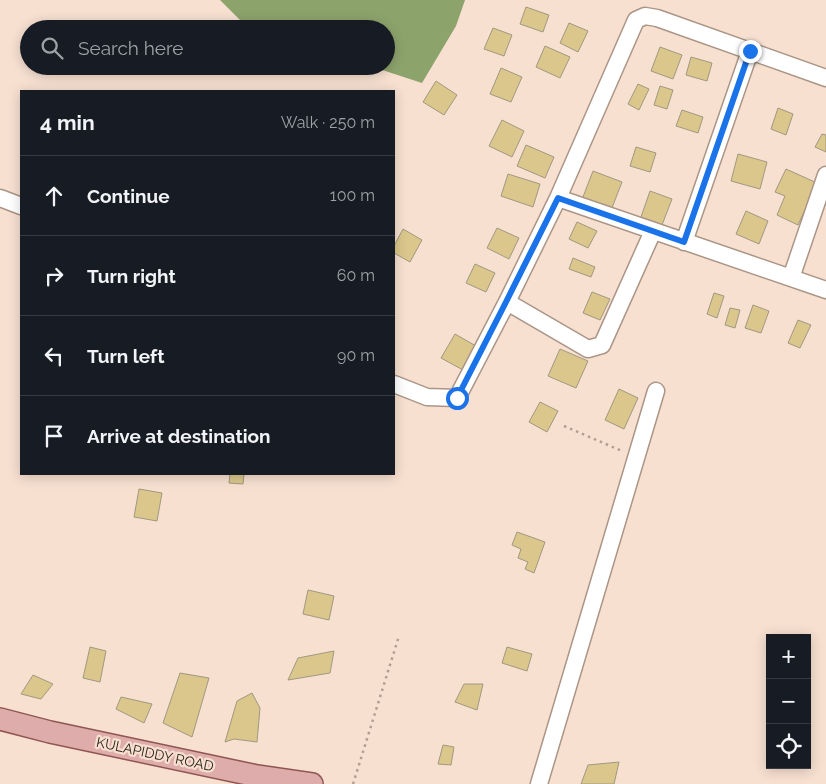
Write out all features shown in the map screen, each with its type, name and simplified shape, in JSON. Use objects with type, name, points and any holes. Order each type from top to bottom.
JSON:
[{"type":"main road","name":"KULAPIDDY ROAD","points":[[0,719],[50,732],[257,776],[312,784]]},
{"type":"street","points":[[395,384],[428,397],[457,398],[558,198],[636,20],[644,16],[657,18],[826,78]]},
{"type":"street","points":[[684,242],[750,51]]},
{"type":"street","points":[[791,278],[826,175]]},
{"type":"street","points":[[0,198],[20,206]]},
{"type":"street","points":[[558,198],[826,290]]},
{"type":"street","points":[[506,302],[588,349],[602,345],[653,231]]},
{"type":"street","points":[[539,784],[656,391]]},
{"type":"path","points":[[564,426],[636,457]]},
{"type":"path","points":[[353,784],[400,636]]},
{"type":"shaded area","points":[[220,0],[465,0],[456,26],[422,83],[395,74],[395,20],[240,20]]},
{"type":"building","points":[[526,7],[549,15],[543,32],[520,24]]},
{"type":"building","points":[[569,23],[588,31],[578,52],[560,43]]},
{"type":"building","points":[[493,28],[512,35],[504,56],[484,49]]},
{"type":"building","points":[[545,46],[570,57],[560,78],[536,67]]},
{"type":"building","points":[[660,47],[682,55],[673,79],[651,71]]},
{"type":"building","points":[[691,57],[712,63],[707,81],[686,75]]},
{"type":"building","points":[[501,68],[522,77],[511,102],[490,94]]},
{"type":"building","points":[[436,81],[457,95],[444,115],[423,102]]},
{"type":"building","points":[[638,84],[649,89],[639,110],[628,104]]},
{"type":"building","points":[[660,86],[673,90],[667,109],[654,105]]},
{"type":"building","points":[[778,108],[793,114],[786,135],[771,129]]},
{"type":"building","points":[[682,110],[703,117],[698,133],[676,126]]},
{"type":"building","points":[[502,120],[524,131],[512,157],[489,146]]},
{"type":"building","points":[[822,134],[826,135],[826,152],[815,147]]},
{"type":"building","points":[[526,145],[554,157],[545,178],[517,166]]},
{"type":"building","points":[[636,147],[656,153],[650,172],[630,166]]},
{"type":"building","points":[[738,154],[767,162],[760,189],[731,181]]},
{"type":"building","points":[[786,169],[817,183],[798,225],[777,215],[785,196],[775,192]]},
{"type":"building","points":[[593,171],[622,182],[610,213],[581,202]]},
{"type":"building","points":[[508,174],[540,184],[533,207],[501,196]]},
{"type":"building","points":[[650,191],[672,199],[662,225],[641,217]]},
{"type":"building","points":[[746,211],[768,221],[759,244],[736,234]]},
{"type":"building","points":[[577,222],[597,231],[588,248],[569,239]]},
{"type":"building","points":[[497,228],[519,238],[509,259],[487,248]]},
{"type":"building","points":[[403,229],[422,240],[410,262],[395,254],[395,244]]},
{"type":"building","points":[[573,258],[595,267],[591,277],[569,269]]},
{"type":"building","points":[[475,264],[495,273],[486,292],[466,283]]},
{"type":"building","points":[[592,292],[610,299],[600,320],[583,313]]},
{"type":"building","points":[[714,293],[724,296],[717,318],[707,314]]},
{"type":"building","points":[[753,305],[769,311],[761,333],[745,328]]},
{"type":"building","points":[[730,308],[740,310],[735,328],[725,325]]},
{"type":"building","points":[[798,320],[811,325],[800,348],[788,343]]},
{"type":"building","points":[[455,334],[476,346],[463,370],[441,358]]},
{"type":"building","points":[[560,349],[588,361],[576,388],[548,376]]},
{"type":"building","points":[[619,389],[638,398],[624,429],[605,420]]},
{"type":"building","points":[[540,402],[558,411],[547,432],[529,422]]},
{"type":"building","points":[[230,475],[244,475],[243,484],[229,483]]},
{"type":"building","points":[[139,489],[162,493],[157,521],[134,517]]},
{"type":"building","points":[[517,532],[545,542],[534,573],[525,569],[528,562],[518,558],[521,549],[512,545]]},
{"type":"building","points":[[308,590],[334,596],[329,620],[303,614]]},
{"type":"building","points":[[90,647],[106,651],[100,682],[83,678]]},
{"type":"building","points":[[507,647],[532,654],[527,671],[502,663]]},
{"type":"building","points":[[334,651],[330,673],[288,680],[298,658]]},
{"type":"building","points":[[180,673],[209,678],[192,737],[163,723]]},
{"type":"building","points":[[33,675],[53,684],[41,699],[21,694]]},
{"type":"building","points":[[464,684],[483,684],[477,710],[455,702]]},
{"type":"building","points":[[252,693],[260,708],[257,742],[234,739],[225,742],[237,701]]},
{"type":"building","points":[[121,697],[152,704],[144,723],[116,709]]},
{"type":"building","points":[[443,745],[454,747],[451,765],[438,764]]},
{"type":"building","points":[[619,762],[614,784],[581,784],[588,765]]},
{"type":"route","points":[[457,398],[558,198],[684,242],[750,51]]}]
